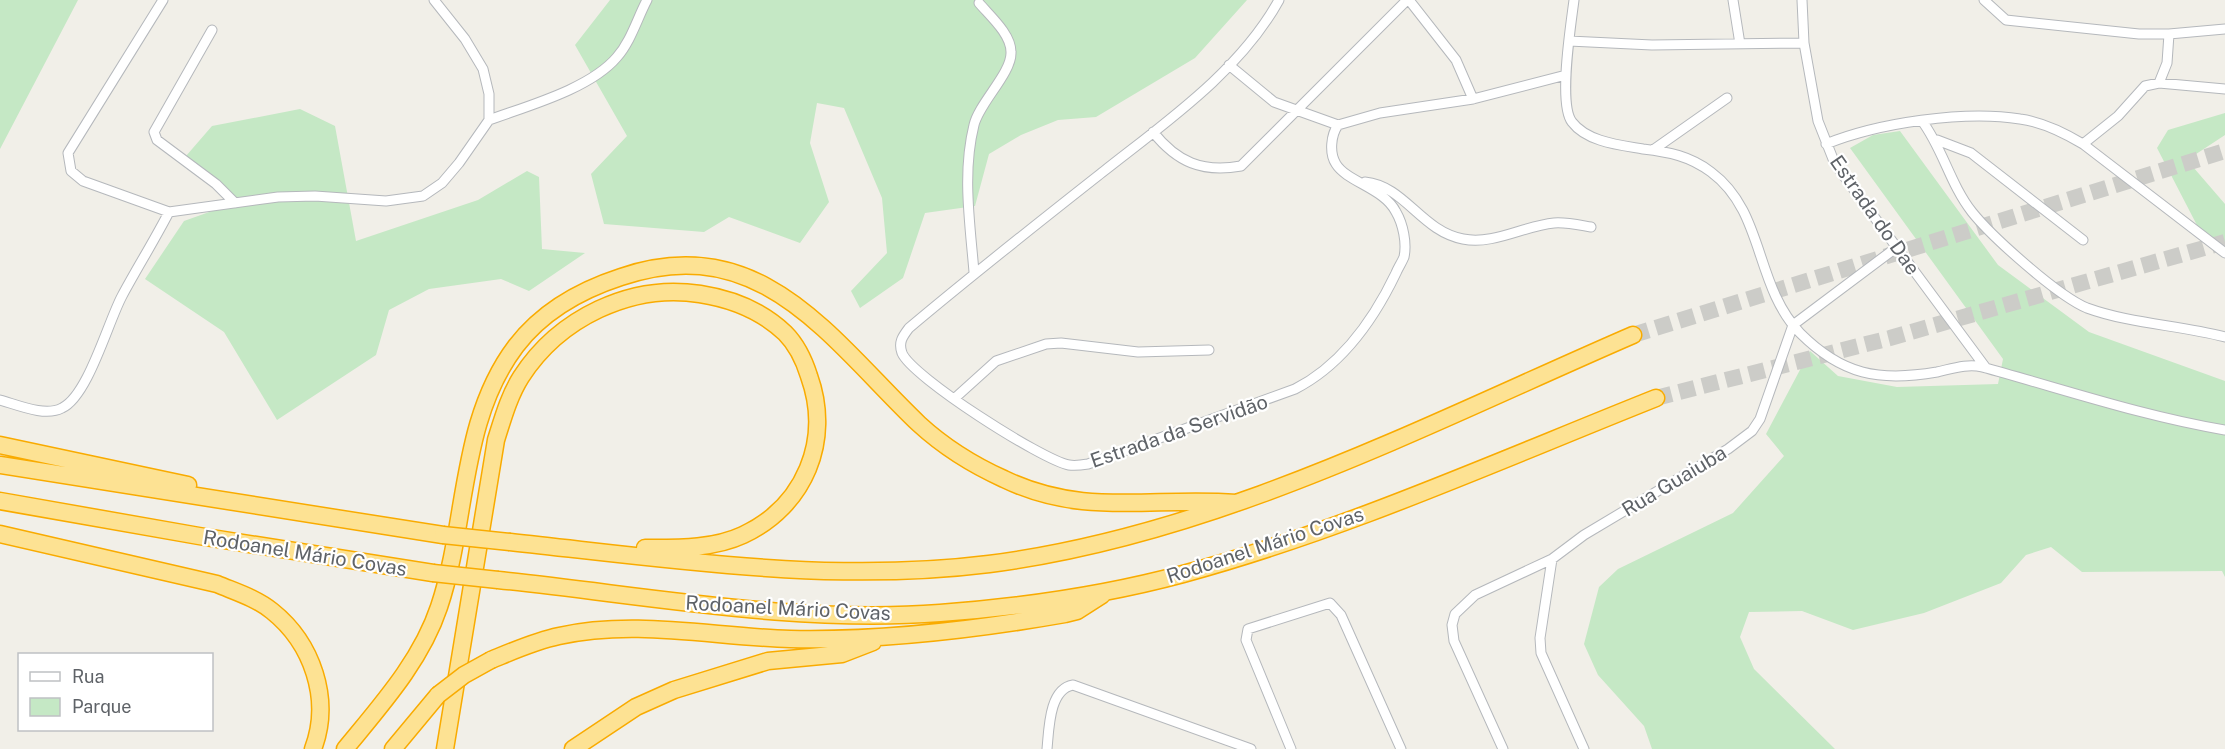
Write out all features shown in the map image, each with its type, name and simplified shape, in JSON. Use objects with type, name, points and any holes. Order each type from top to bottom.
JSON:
[{"type":"highway","points":[[345,749],[397,685],[432,627],[448,577],[473,443],[485,404],[501,369],[529,331],[556,308],[608,281],[634,272],[655,267],[690,265],[725,271],[778,291],[833,336],[929,432],[974,465],[1008,482],[1047,496],[1082,503],[1236,503]]},
{"type":"highway","points":[[438,749],[444,700],[496,440],[507,406],[521,377],[537,356],[577,320],[597,309],[649,293],[680,292],[717,297],[757,312],[786,334],[805,365],[818,413],[817,446],[802,484],[789,501],[757,526],[727,541],[679,548],[562,548]]},
{"type":"highway","name":"Rodoanel Mário Covas","points":[[0,465],[443,535],[724,566],[798,570],[929,570],[989,564],[1100,543],[1236,503],[1377,446],[1633,335]]},
{"type":"highway","name":"Rodoanel Mário Covas","points":[[0,501],[199,536],[434,573],[670,601],[828,614],[938,614],[1107,592],[1183,574],[1292,539],[1392,503],[1656,398]]},
{"type":"highway","points":[[0,445],[171,481],[288,510]]},
{"type":"highway","points":[[0,534],[218,584],[271,610],[291,629],[307,654],[317,677],[320,721],[313,749]]},
{"type":"highway","points":[[393,749],[444,700],[464,675],[491,660],[528,645],[560,636],[591,632],[691,631],[789,639],[885,638],[1065,614],[1077,611],[1107,592]]},
{"type":"highway","points":[[573,749],[636,706],[674,690],[768,661],[842,654],[885,638]]},
{"type":"highway","points":[[444,700],[445,749]]},
{"type":"street","points":[[163,0],[68,153],[68,161],[71,171],[83,181],[169,213],[235,202],[315,196],[386,201],[412,199],[423,196],[442,183],[474,145],[489,120],[489,94],[483,69],[465,39],[434,0]]},
{"type":"street","points":[[489,120],[542,101],[589,80],[604,69],[617,58],[647,0]]},
{"type":"street","name":"Estrada da Servidão","points":[[1279,0],[1270,16],[1229,65],[1153,132],[975,272],[909,328],[900,346],[912,366],[955,398],[1038,451],[1069,465],[1077,465],[1255,404],[1308,382],[1336,360],[1357,336],[1387,293],[1404,256],[1402,223],[1395,209],[1362,182],[1343,172],[1334,159],[1332,138],[1338,125]]},
{"type":"street","points":[[1153,132],[1177,158],[1193,164],[1234,168],[1247,163],[1295,111],[1408,0],[1456,60],[1473,99]]},
{"type":"street","points":[[1574,0],[1566,75],[1568,116],[1578,128],[1610,142],[1681,154],[1712,172],[1733,191],[1744,208],[1773,292],[1793,325],[1820,353],[1834,362],[1871,375],[1905,378],[1972,366],[1986,368],[2110,404],[2225,430]]},
{"type":"street","points":[[1733,0],[1740,44]]},
{"type":"street","name":"Estrada do Dae","points":[[1802,0],[1804,43],[1818,122],[1835,164],[1986,368]]},
{"type":"street","points":[[1983,0],[2006,20],[2139,34],[2169,34],[2225,28]]},
{"type":"street","points":[[975,272],[966,184],[974,123],[1007,68],[1012,54],[1009,40],[979,3]]},
{"type":"street","points":[[212,30],[154,132],[157,140],[216,184],[235,202]]},
{"type":"street","points":[[2159,83],[2167,63],[2169,34]]},
{"type":"street","points":[[1569,40],[1652,45],[1804,43]]},
{"type":"street","points":[[1229,65],[1274,102],[1338,125],[1380,113],[1473,99],[1566,75]]},
{"type":"street","points":[[2083,144],[2118,116],[2145,86],[2159,83],[2225,89]]},
{"type":"street","points":[[1653,150],[1727,98]]},
{"type":"street","points":[[1826,144],[1880,126],[1980,117],[2020,118],[2058,129],[2083,144],[2225,253]]},
{"type":"street","points":[[1922,121],[1937,140],[1948,171],[1972,212],[2007,248],[2053,286],[2085,307],[2144,322],[2225,337]]},
{"type":"street","points":[[1937,140],[1971,153],[2083,240]]},
{"type":"street","points":[[1362,182],[1384,187],[1438,230],[1463,239],[1492,239],[1554,223],[1591,227]]},
{"type":"street","points":[[0,400],[55,411],[72,400],[95,360],[121,299],[169,213]]},
{"type":"street","points":[[1793,325],[1897,247]]},
{"type":"street","name":"Rua Guaiuba","points":[[1503,749],[1454,641],[1452,625],[1460,606],[1475,595],[1552,559],[1584,535],[1739,441],[1760,419],[1793,325]]},
{"type":"street","points":[[955,398],[996,361],[1046,344],[1061,343],[1138,352],[1209,350]]},
{"type":"street","points":[[1552,559],[1540,638],[1541,652],[1584,749]]},
{"type":"street","points":[[1290,749],[1246,640],[1248,629],[1330,603],[1341,615],[1401,749]]},
{"type":"street","points":[[1047,749],[1056,697],[1061,690],[1073,685],[1251,749]]},
{"type":"green space","points":[[0,0],[78,0],[0,149]]},
{"type":"green space","points":[[610,0],[1247,0],[1195,58],[1096,117],[1058,120],[1021,135],[989,154],[975,206],[925,213],[903,278],[860,308],[851,291],[887,253],[882,198],[844,108],[817,103],[810,143],[829,202],[800,243],[729,217],[704,232],[604,224],[591,174],[627,136],[575,45]]},
{"type":"green space","points":[[300,109],[335,126],[356,241],[478,200],[527,171],[539,177],[542,249],[585,253],[529,291],[501,279],[429,289],[389,310],[376,355],[277,420],[224,332],[145,279],[184,221],[229,205],[222,185],[186,156],[212,126]]},
{"type":"green space","points":[[2225,113],[2225,135],[2187,160],[2225,204],[2225,258],[2201,233],[2157,148],[2168,130]]},
{"type":"green space","points":[[1900,131],[1998,265],[2089,332],[2225,381],[2225,577],[2222,571],[2082,572],[2051,547],[2026,555],[2001,583],[1924,613],[1853,630],[1802,611],[1749,612],[1740,637],[1754,669],[1835,749],[1652,749],[1644,726],[1598,675],[1584,644],[1599,587],[1618,569],[1733,513],[1784,456],[1766,434],[1810,351],[1838,376],[1897,387],[1998,384],[2003,359],[1850,148],[1873,135]]},
{"type":"tunnel","points":[[1633,335],[2225,151]]},
{"type":"tunnel","points":[[1656,398],[1890,338],[2225,242]]}]
